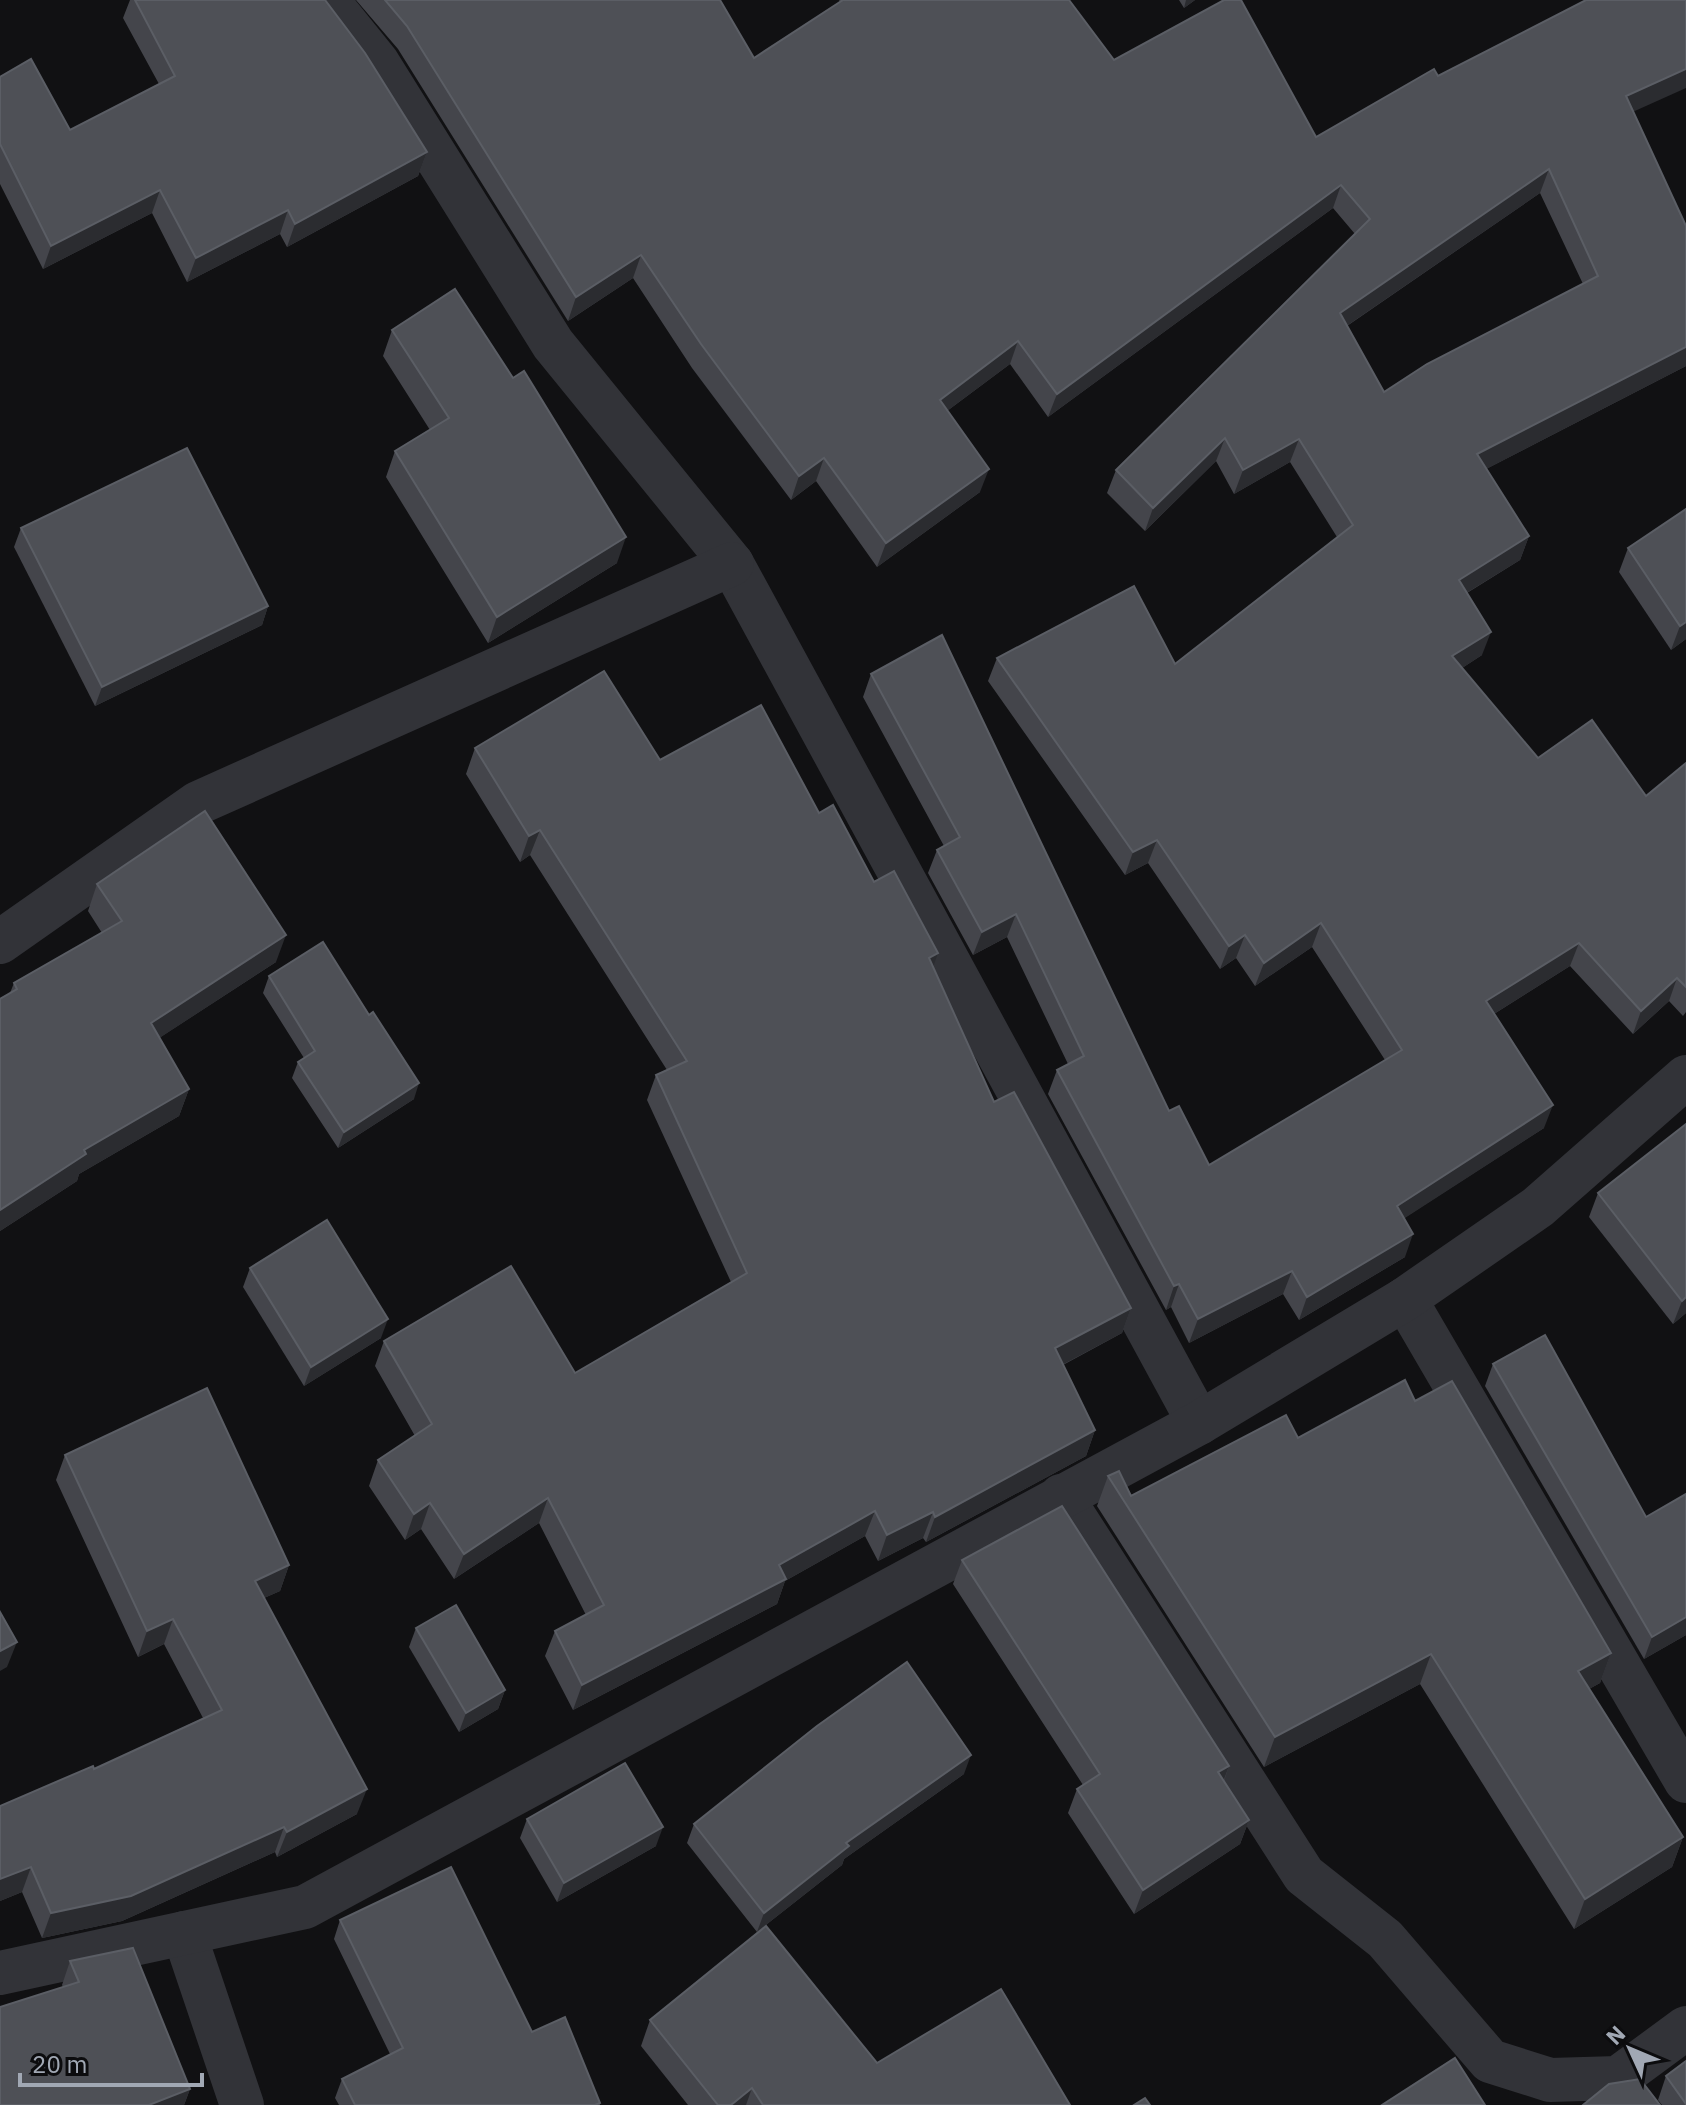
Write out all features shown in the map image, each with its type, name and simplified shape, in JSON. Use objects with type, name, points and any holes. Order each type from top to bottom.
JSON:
[{"type":"street","points":[[327,0],[377,62],[553,344],[732,564],[1199,1423]]},
{"type":"street","points":[[0,942],[198,803],[732,564]]},
{"type":"street","points":[[0,1973],[305,1907],[1199,1423],[1405,1299],[1538,1207],[1686,1077]]},
{"type":"street","points":[[1405,1299],[1686,1781]]},
{"type":"street","points":[[1061,1496],[1304,1875],[1385,1939],[1490,2061],[1550,2080],[1618,2078],[1686,2028]]},
{"type":"street","points":[[184,1933],[242,2105]]},
{"type":"building","points":[[135,0],[325,0],[365,53],[427,152],[295,224],[288,210],[196,258],[160,190],[51,246],[0,144],[0,77],[31,59],[70,130],[175,76]]},
{"type":"building","points":[[385,0],[720,0],[754,58],[843,0],[1069,0],[1114,60],[1224,0],[1241,0],[1316,137],[1434,69],[1438,76],[1586,0],[1686,0],[1686,69],[1626,96],[1686,226],[1686,347],[1477,454],[1529,536],[1459,580],[1491,632],[1452,656],[1538,758],[1592,720],[1646,796],[1686,763],[1686,987],[1677,978],[1641,1011],[1579,943],[1486,1001],[1553,1105],[1397,1206],[1413,1234],[1307,1297],[1292,1271],[1198,1319],[1179,1284],[1174,1286],[1057,1070],[1084,1056],[1016,914],[982,932],[937,850],[960,837],[871,674],[942,635],[1169,1111],[1179,1106],[1209,1165],[1402,1050],[1321,923],[1264,963],[1245,935],[1229,946],[1157,840],[1133,852],[997,658],[1134,586],[1175,664],[1353,525],[1299,439],[1243,470],[1225,438],[1153,508],[1116,470],[1370,219],[1341,185],[1057,394],[1018,341],[940,400],[989,469],[886,543],[824,458],[799,476],[701,344],[641,255],[576,297],[407,26]],"holes":[[[1549,169],[1598,276],[1427,364],[1384,392],[1340,313]]]},
{"type":"building","points":[[455,289],[513,378],[524,371],[626,537],[497,617],[395,451],[449,418],[392,330]]},
{"type":"building","points":[[187,448],[268,606],[102,687],[21,528]]},
{"type":"building","points":[[1686,509],[1686,622],[1680,626],[1628,548]]},
{"type":"building","points":[[604,671],[660,760],[761,705],[819,813],[833,805],[874,882],[894,871],[938,953],[929,958],[994,1102],[1014,1092],[1131,1308],[1055,1348],[1095,1430],[935,1517],[933,1512],[887,1535],[875,1511],[779,1565],[786,1579],[582,1685],[555,1631],[604,1605],[548,1498],[464,1554],[430,1503],[414,1514],[378,1460],[432,1424],[384,1341],[511,1266],[575,1373],[747,1273],[656,1075],[687,1061],[540,830],[529,836],[475,748]]},
{"type":"building","points":[[205,811],[286,935],[151,1023],[189,1089],[84,1150],[86,1154],[0,1210],[0,999],[17,989],[14,983],[122,921],[97,884]]},
{"type":"building","points":[[323,942],[369,1015],[373,1012],[419,1083],[344,1132],[298,1062],[315,1051],[269,976]]},
{"type":"building","points":[[1686,1124],[1686,1297],[1682,1301],[1598,1193]]},
{"type":"building","points":[[327,1220],[388,1319],[311,1367],[250,1268]]},
{"type":"building","points":[[1545,1335],[1646,1517],[1686,1494],[1686,1617],[1652,1637],[1493,1364]]},
{"type":"building","points":[[1405,1380],[1415,1401],[1452,1381],[1611,1653],[1578,1671],[1683,1837],[1585,1899],[1431,1654],[1275,1737],[1108,1476],[1119,1471],[1131,1496],[1286,1415],[1298,1438]]},
{"type":"building","points":[[207,1388],[289,1565],[255,1581],[367,1789],[287,1832],[284,1827],[131,1896],[51,1913],[31,1867],[0,1879],[0,1806],[93,1766],[94,1769],[222,1710],[173,1619],[147,1631],[65,1455]]},
{"type":"building","points":[[1062,1506],[1229,1766],[1218,1772],[1249,1820],[1143,1890],[1077,1789],[1100,1774],[962,1560]]},
{"type":"building","points":[[456,1605],[505,1690],[466,1713],[416,1628]]},
{"type":"building","points":[[0,1612],[17,1642],[0,1651]]},
{"type":"building","points":[[907,1662],[971,1755],[846,1843],[849,1846],[764,1913],[694,1824],[817,1726]]},
{"type":"building","points":[[625,1763],[663,1827],[564,1883],[527,1819]]},
{"type":"building","points":[[451,1867],[532,2032],[565,2017],[600,2103],[355,2105],[342,2079],[403,2048],[340,1920]]},
{"type":"building","points":[[766,1926],[877,2063],[1001,1989],[1070,2105],[763,2105],[752,2088],[731,2105],[718,2105],[650,2020]]},
{"type":"building","points":[[133,1948],[190,2089],[149,2105],[0,2105],[0,2007],[79,1982],[70,1961]]},
{"type":"building","points":[[1455,2058],[1485,2105],[1382,2105]]},
{"type":"building","points":[[1686,2061],[1686,2104],[1666,2076]]},
{"type":"building","points":[[1640,2079],[1660,2105],[1583,2105],[1609,2084]]},
{"type":"building","points":[[1145,2098],[1150,2105],[1134,2105]]}]
